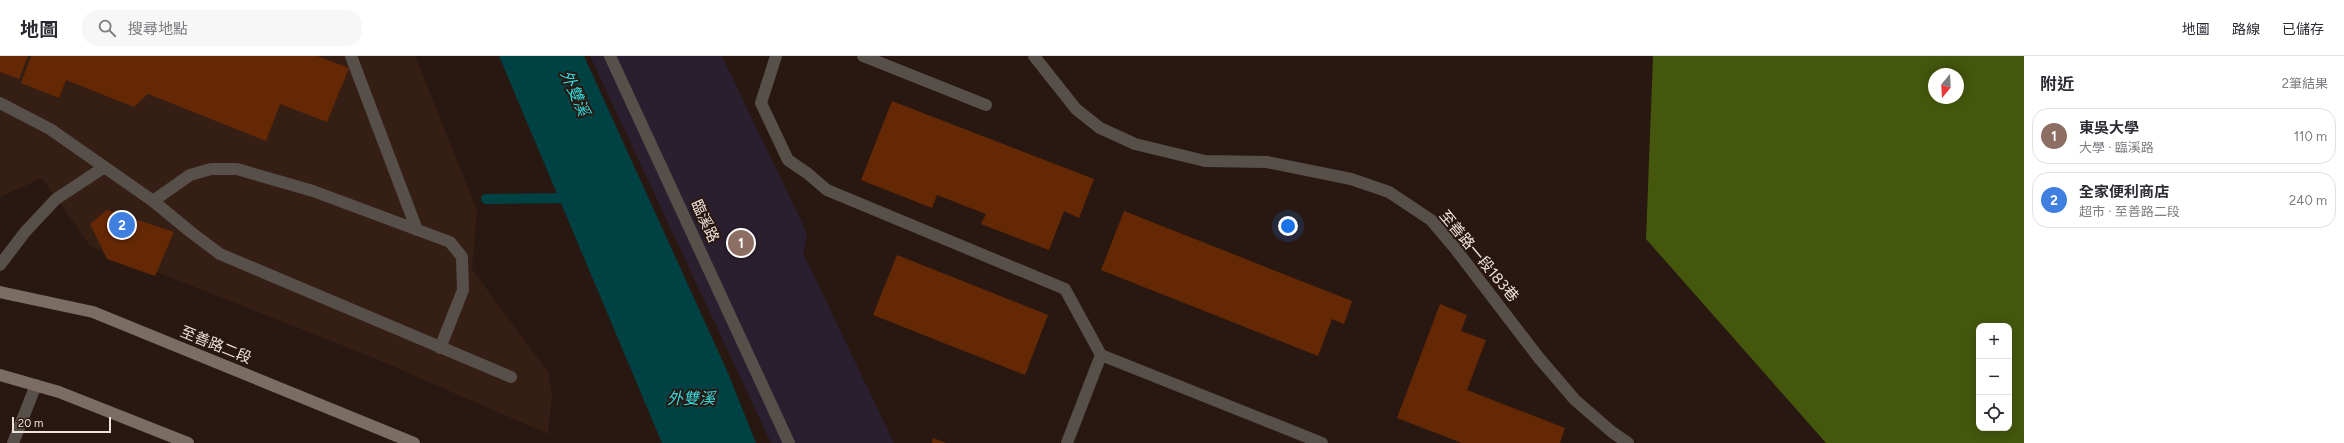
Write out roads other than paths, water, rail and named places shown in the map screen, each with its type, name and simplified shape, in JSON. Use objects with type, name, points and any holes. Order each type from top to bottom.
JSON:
[{"type":"main road","name":"至善路二段","points":[[0,292],[93,312],[414,443]]},
{"type":"main road","points":[[0,375],[59,392],[188,443]]},
{"type":"street","points":[[351,56],[417,230]]},
{"type":"street","name":"臨溪路","points":[[610,56],[789,443]]},
{"type":"street","points":[[776,56],[760,103],[788,160],[808,173],[826,190],[1065,289],[1101,355],[1322,443]]},
{"type":"street","points":[[862,56],[986,105]]},
{"type":"street","name":"至善路一段183巷","points":[[1034,56],[1076,109],[1100,128],[1135,144],[1205,161],[1267,162],[1351,179],[1389,192],[1431,220],[1459,253],[1539,358],[1575,400],[1627,443]]},
{"type":"street","points":[[0,102],[50,129],[103,168],[153,201],[220,254],[511,377]]},
{"type":"street","points":[[0,265],[25,232],[56,199],[103,168]]},
{"type":"street","points":[[153,201],[190,175],[211,169],[237,169],[313,191],[450,242],[462,257],[463,290],[440,348]]},
{"type":"street","points":[[1067,443],[1101,355]]},
{"type":"street","points":[[12,443],[36,385]]},
{"type":"water","name":"外雙溪","points":[[499,56],[584,56],[728,373],[756,443],[662,443]]},
{"type":"waterway","points":[[486,199],[572,198]]},
{"type":"place","name":"全家便利商店","points":[[122,225]]},
{"type":"place","name":"東吳大學","points":[[741,243]]}]
